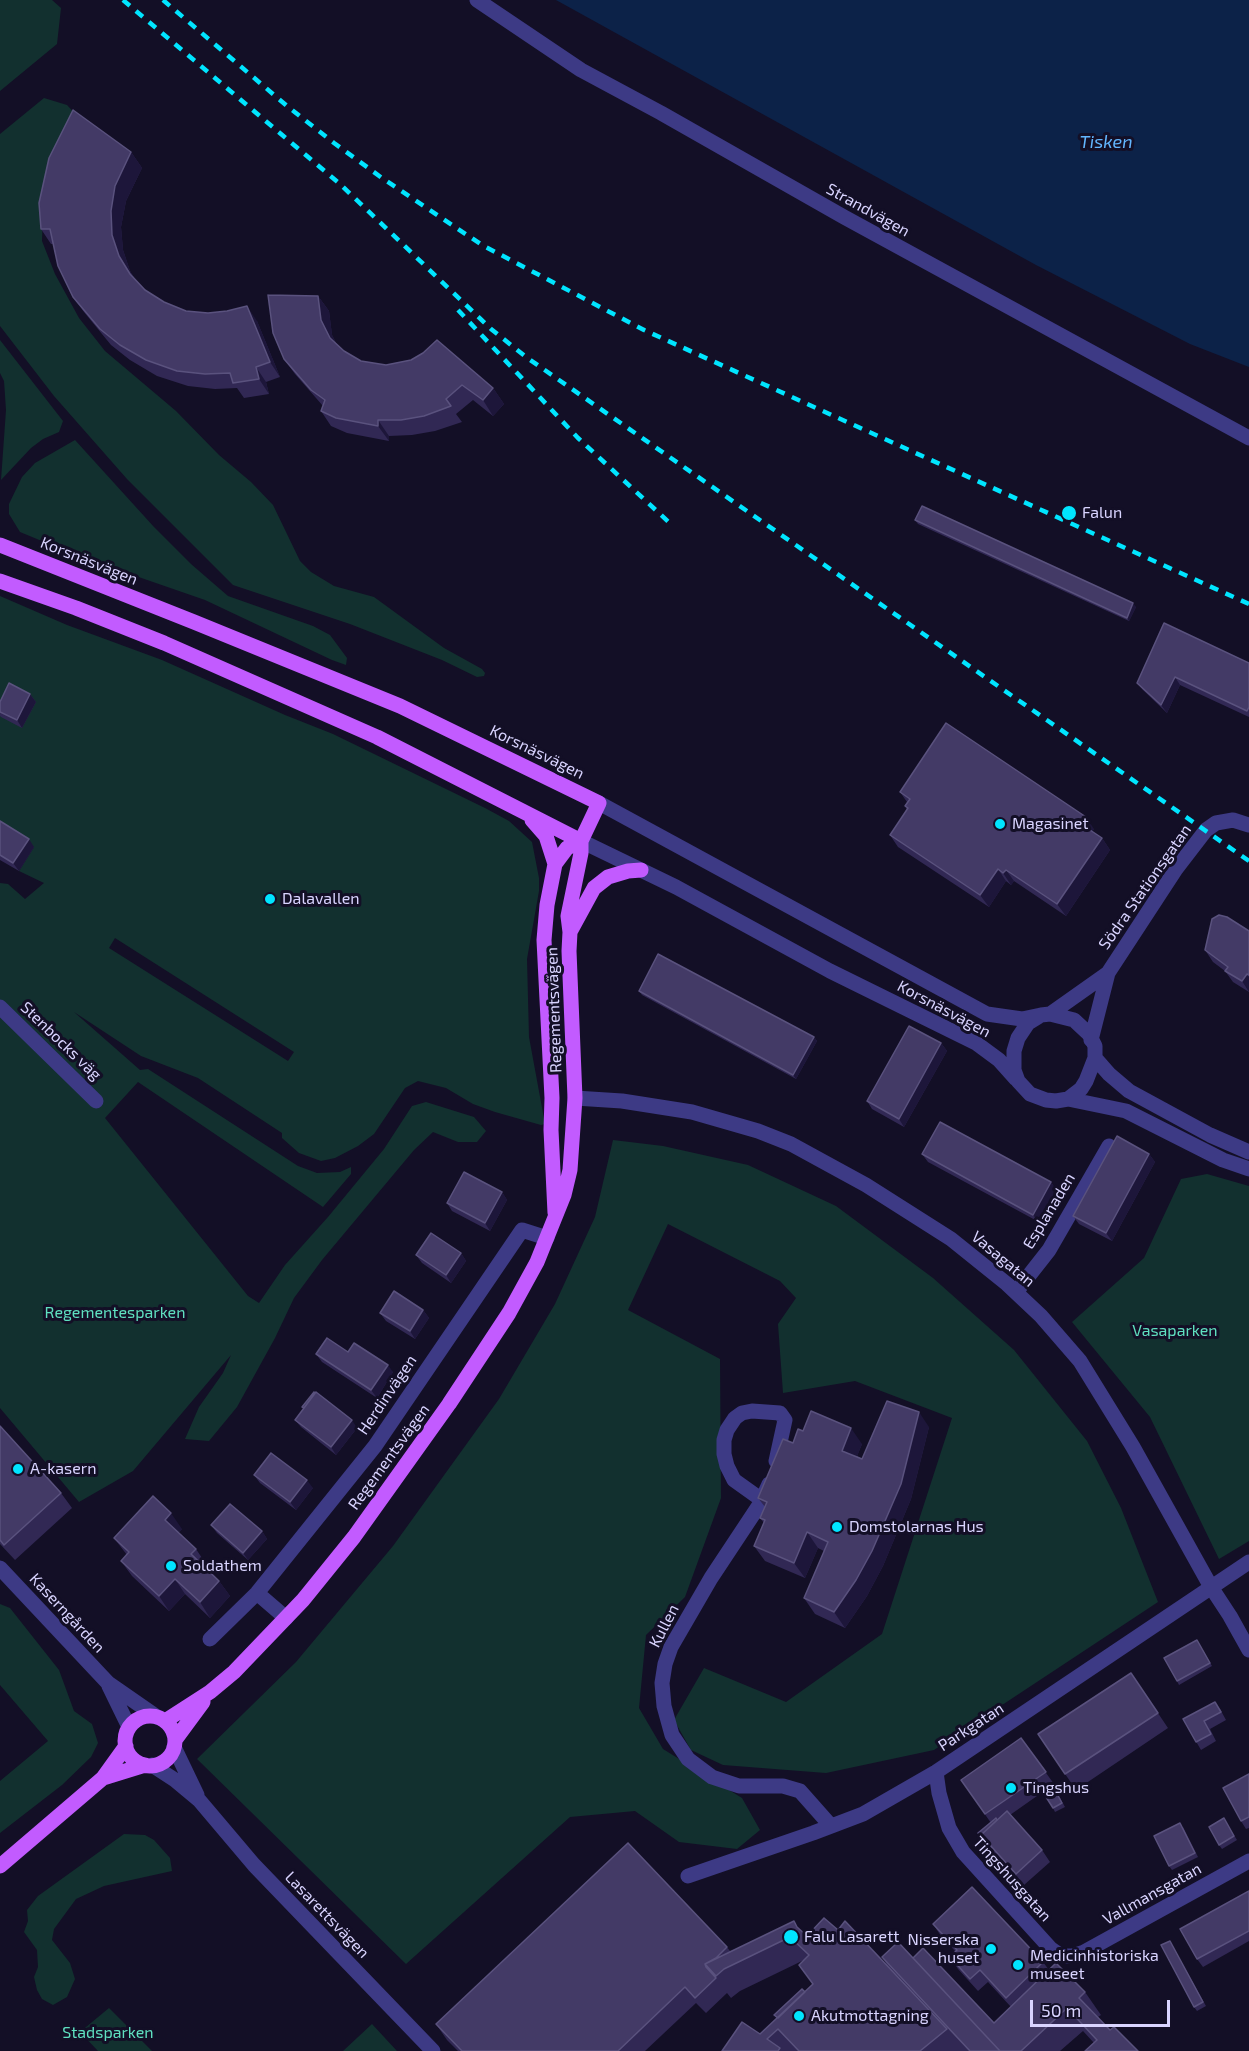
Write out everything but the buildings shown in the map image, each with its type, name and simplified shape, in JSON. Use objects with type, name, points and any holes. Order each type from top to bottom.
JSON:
[{"type":"main road","name":"Korsnäsvägen","points":[[0,545],[400,706],[599,803]]},
{"type":"main road","name":"Korsnäsvägen","points":[[0,581],[164,643],[377,737],[581,841]]},
{"type":"main road","points":[[555,864],[567,848],[581,841],[599,803]]},
{"type":"main road","points":[[526,814],[546,836],[555,864]]},
{"type":"main road","name":"Regementsvägen","points":[[161,1719],[210,1692],[234,1672],[286,1618],[354,1537],[449,1404],[508,1313],[537,1262],[564,1195],[570,1170],[575,1098],[568,916],[581,854],[581,841]]},
{"type":"main road","name":"Regementsvägen","points":[[555,864],[547,905],[544,939],[555,1213]]},
{"type":"main road","points":[[570,932],[594,888],[608,877],[641,870]]},
{"type":"main road","points":[[552,1098],[575,1098]]},
{"type":"main road","name":"Regementsvägen","points":[[174,1744],[210,1692]]},
{"type":"main road","points":[[103,1778],[149,1765],[166,1760],[174,1744],[174,1733],[161,1719],[147,1716],[137,1720],[129,1727],[126,1733],[126,1746],[132,1758],[149,1765]]},
{"type":"main road","points":[[0,1866],[103,1778],[126,1746]]},
{"type":"street","name":"Strandvägen","points":[[477,0],[581,70],[834,212],[1249,438]]},
{"type":"street","name":"Korsnäsvägen","points":[[599,803],[987,1014],[1022,1019],[1046,1015]]},
{"type":"street","name":"Södra Stationsgatan","points":[[1091,1040],[1108,973],[1176,869],[1206,830],[1216,823],[1233,820],[1249,825]]},
{"type":"street","name":"Korsnäsvägen","points":[[581,841],[676,886],[830,971],[976,1043],[999,1060],[1018,1081]]},
{"type":"street","name":"Södra Stationsgatan","points":[[1046,1015],[1108,973]]},
{"type":"street","name":"Stenbocks väg","points":[[0,1007],[96,1101]]},
{"type":"street","points":[[1068,1099],[1081,1089],[1086,1081],[1095,1058],[1095,1046],[1083,1027],[1074,1020],[1046,1015],[1028,1023],[1018,1038],[1013,1063],[1018,1081],[1030,1094],[1056,1101],[1068,1099],[1126,1111],[1223,1160],[1249,1169]]},
{"type":"street","points":[[1095,1058],[1108,1074],[1129,1091],[1210,1136],[1249,1152]]},
{"type":"street","name":"Vasagatan","points":[[575,1098],[622,1101],[692,1112],[758,1131],[790,1144],[866,1185],[951,1239],[1016,1292],[1048,1323],[1080,1361],[1133,1447],[1249,1650]]},
{"type":"street","name":"Esplanaden","points":[[1016,1292],[1049,1250],[1109,1146]]},
{"type":"street","name":"Herdinvägen","points":[[210,1639],[256,1593],[375,1446],[522,1230],[547,1238]]},
{"type":"street","name":"Kullen","points":[[762,1500],[734,1480],[727,1467],[724,1454],[727,1430],[735,1418],[742,1413],[752,1411],[780,1413],[785,1420],[774,1470],[762,1500],[711,1578],[671,1647],[662,1683],[664,1706],[672,1735],[688,1759],[712,1777],[739,1786],[783,1786],[800,1791],[831,1826]]},
{"type":"street","name":"Parkgatan","points":[[688,1876],[863,1814],[936,1772],[1249,1562]]},
{"type":"street","name":"Kaserngården","points":[[0,1568],[108,1683],[161,1719]]},
{"type":"street","points":[[256,1593],[286,1618]]},
{"type":"street","name":"Kaserngården","points":[[108,1683],[129,1727]]},
{"type":"street","name":"Lasarettsvägen","points":[[174,1744],[199,1800]]},
{"type":"street","name":"Lasarettsvägen","points":[[149,1765],[176,1780],[199,1800],[254,1864],[433,2051]]},
{"type":"street","name":"Tingshusgatan","points":[[936,1772],[939,1794],[949,1828],[963,1852],[1056,1954],[1072,1956]]},
{"type":"street","name":"Vallmansgatan","points":[[1072,1956],[1102,1943],[1249,1861]]},
{"type":"green space","points":[[0,0],[52,0],[61,8],[57,44],[0,91]]},
{"type":"green space","points":[[44,98],[67,105],[80,119],[43,208],[42,241],[55,274],[79,318],[105,351],[176,411],[273,505],[300,561],[311,572],[334,586],[374,597],[444,648],[482,669],[484,676],[477,677],[442,660],[350,624],[233,585],[127,479],[54,396],[0,326],[0,134]]},
{"type":"green space","points":[[0,340],[63,421],[59,432],[43,439],[31,448],[1,480],[6,410],[4,381],[0,373]]},
{"type":"green space","points":[[75,440],[154,527],[191,564],[228,596],[313,626],[330,635],[347,658],[346,665],[205,600],[78,556],[20,532],[9,514],[9,504],[22,477],[35,463]]},
{"type":"green space","name":"Regementesparken","points":[[0,596],[67,625],[162,660],[333,734],[485,808],[509,821],[532,842],[539,878],[539,891],[527,959],[529,1037],[545,1124],[541,1125],[495,1112],[473,1104],[446,1088],[418,1081],[405,1088],[374,1134],[358,1146],[335,1158],[321,1161],[299,1153],[282,1138],[282,1133],[198,1078],[141,1056],[74,1012],[140,1070],[148,1069],[298,1166],[317,1173],[340,1172],[351,1167],[351,1174],[323,1207],[138,1082],[105,1118],[248,1296],[259,1303],[285,1265],[384,1149],[412,1106],[426,1102],[474,1117],[486,1131],[477,1142],[458,1142],[433,1132],[414,1150],[322,1260],[294,1298],[237,1407],[209,1441],[185,1439],[199,1407],[223,1373],[231,1355],[133,1471],[79,1502],[0,1408],[0,883],[8,884],[25,899],[44,883],[19,871],[34,847],[0,826]],"holes":[[[115,938],[294,1052],[288,1061],[109,948]]]},
{"type":"green space","points":[[613,1140],[663,1146],[748,1165],[836,1206],[933,1278],[1014,1350],[1087,1441],[1121,1508],[1158,1602],[934,1750],[826,1773],[723,1765],[691,1750],[674,1720],[704,1668],[786,1702],[882,1634],[952,1418],[855,1381],[783,1393],[778,1324],[796,1298],[780,1281],[668,1224],[628,1310],[720,1359],[721,1498],[685,1597],[646,1635],[639,1708],[663,1749],[742,1798],[760,1830],[737,1849],[679,1842],[635,1811],[570,1817],[406,1964],[197,1759],[296,1662],[393,1546],[499,1399],[555,1304],[595,1217]]},
{"type":"green space","name":"Vasaparken","points":[[1207,1174],[1249,1186],[1249,1541],[1219,1559],[1150,1417],[1072,1322],[1144,1258],[1181,1179]]},
{"type":"green space","points":[[0,1604],[10,1608],[59,1670],[74,1711],[92,1724],[98,1743],[91,1757],[62,1785],[0,1833],[0,1781],[48,1741],[0,1685]]},
{"type":"green space","points":[[124,1834],[145,1835],[154,1840],[170,1858],[172,1871],[104,1886],[76,1899],[54,1929],[52,1940],[70,1963],[75,1979],[67,1997],[53,2005],[42,1999],[37,1990],[34,1977],[38,1967],[37,1950],[24,1932],[28,1921],[27,1910],[38,1896]]},
{"type":"green space","name":"Stadsparken","points":[[109,2008],[152,2051],[98,2051],[80,2032]]},
{"type":"green space","points":[[372,2024],[397,2051],[343,2051]]},
{"type":"water","name":"Tisken","points":[[556,0],[1249,0],[1249,367],[1190,344],[1036,265]]},
{"type":"railway","points":[[123,0],[340,184],[491,329],[526,357],[1249,861]]},
{"type":"railway","points":[[163,0],[334,143],[482,245],[644,330],[1249,604]]},
{"type":"railway","points":[[458,310],[578,438],[673,526]]},
{"type":"place","name":"Falun","points":[[1069,513]]},
{"type":"place","name":"Magasinet","points":[[1000,824]]},
{"type":"place","name":"Dalavallen","points":[[270,899]]},
{"type":"place","name":"A-kasern","points":[[18,1469]]},
{"type":"place","name":"Domstolarnas Hus","points":[[837,1527]]},
{"type":"place","name":"Soldathem","points":[[171,1566]]},
{"type":"place","name":"Tingshus","points":[[1011,1788]]},
{"type":"place","name":"Falu Lasarett","points":[[791,1937]]},
{"type":"place","name":"Nisserska huset","points":[[991,1949]]},
{"type":"place","name":"Medicinhistoriska museet","points":[[1018,1965]]},
{"type":"place","name":"Akutmottagning","points":[[799,2016]]}]
